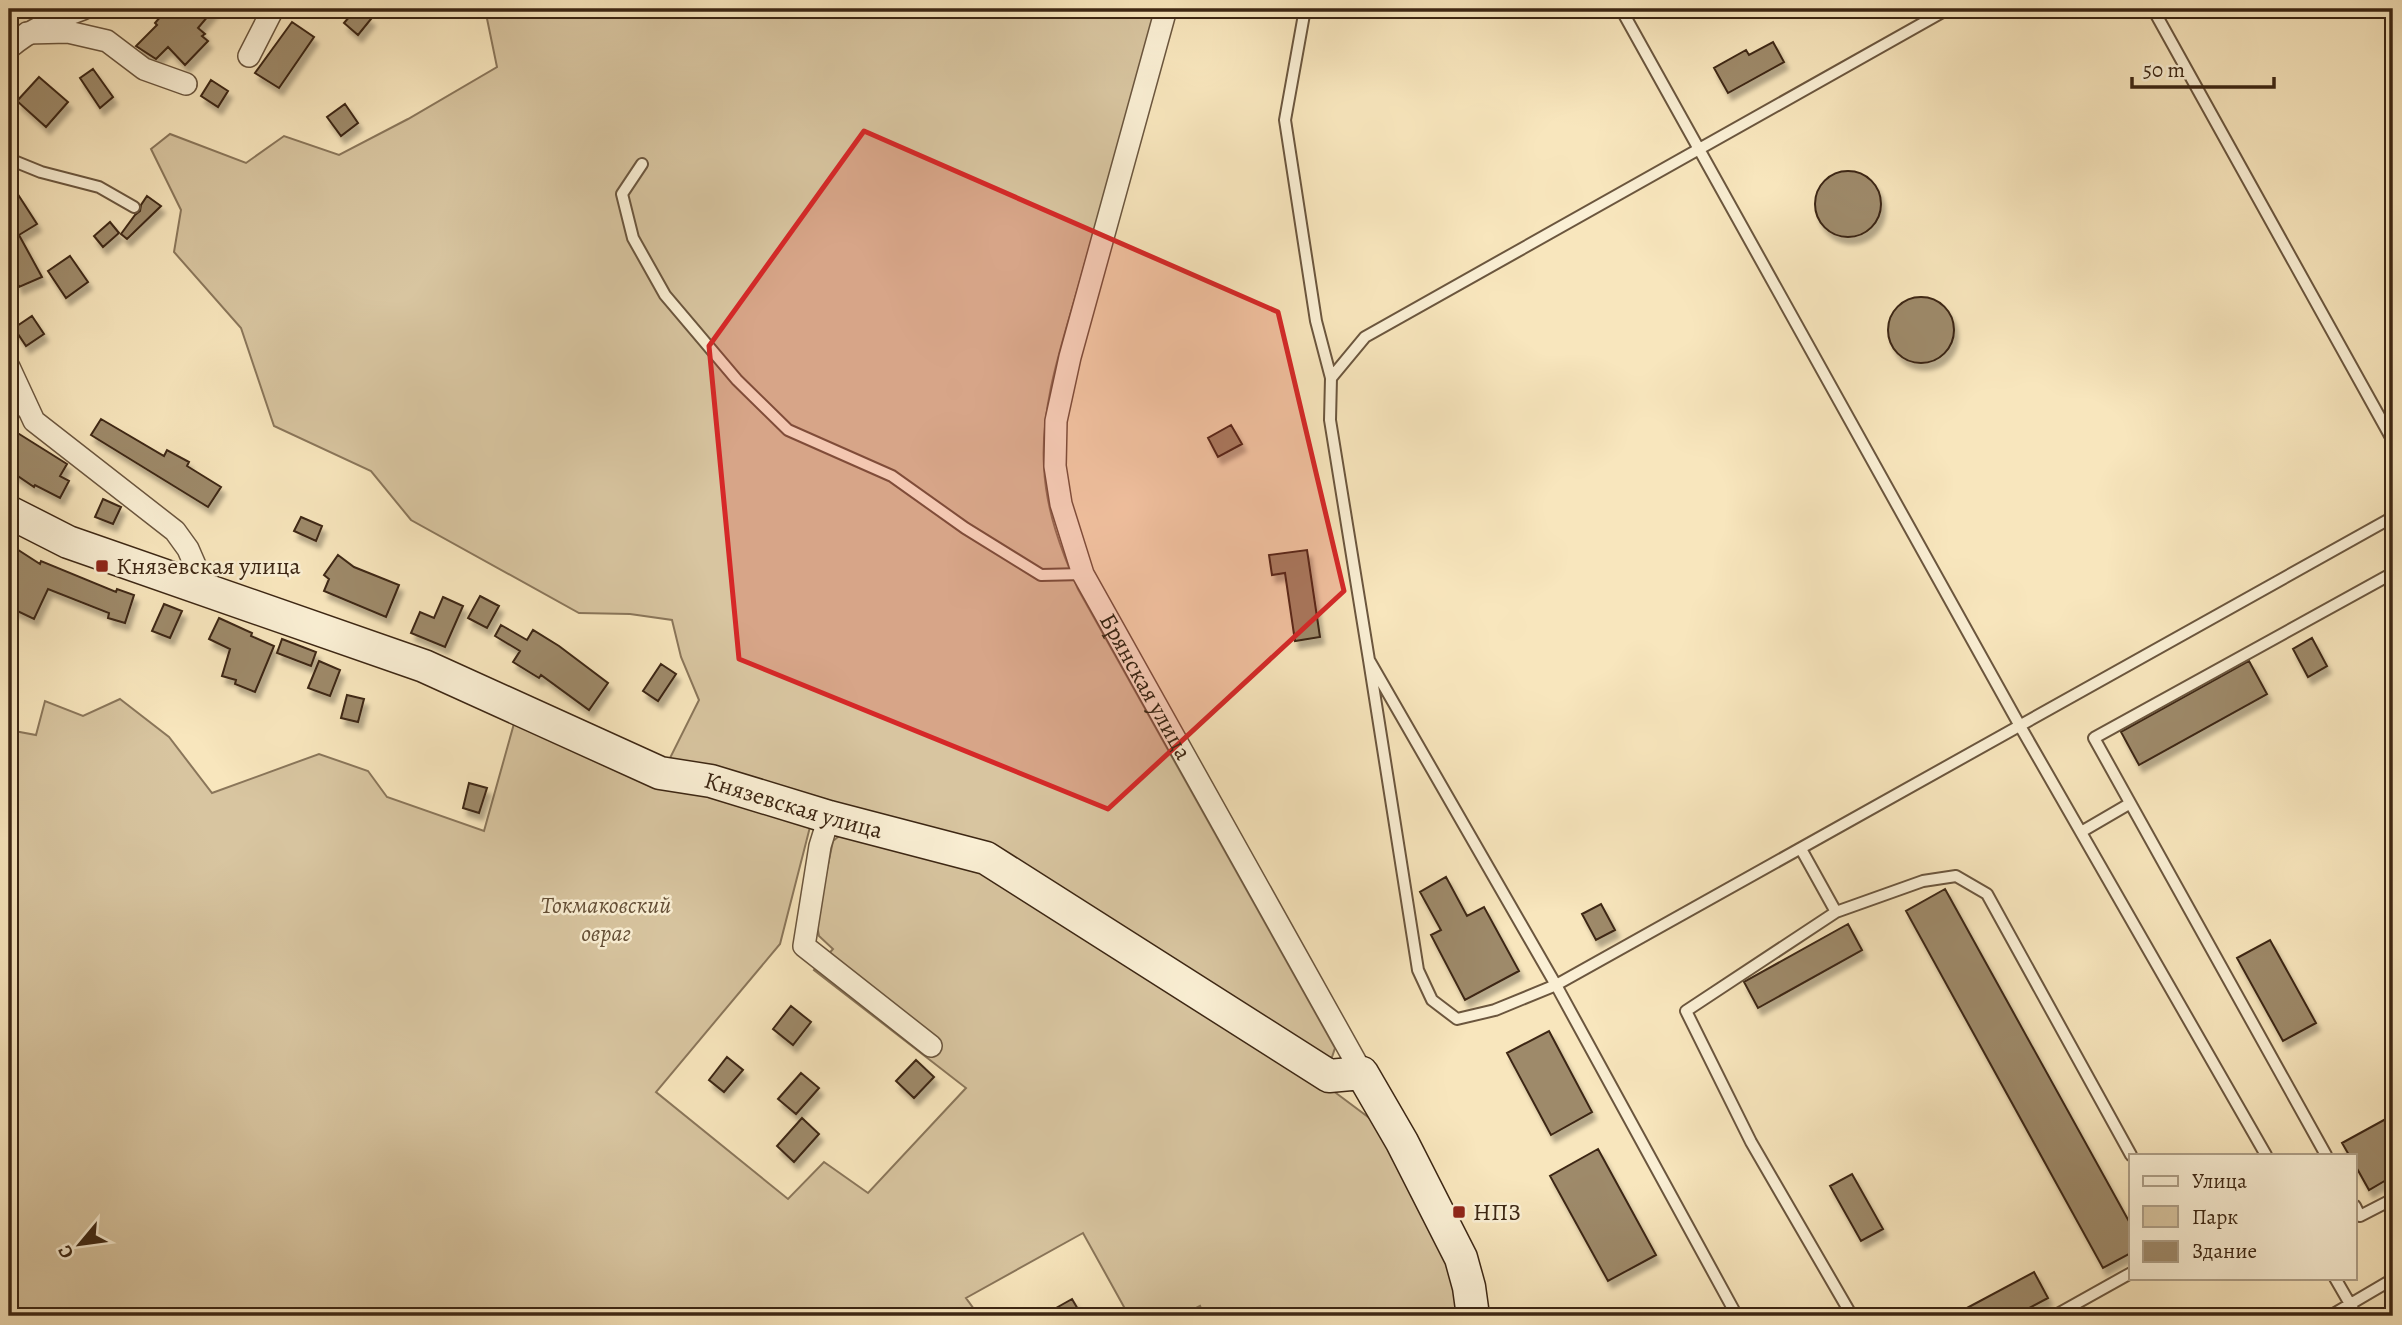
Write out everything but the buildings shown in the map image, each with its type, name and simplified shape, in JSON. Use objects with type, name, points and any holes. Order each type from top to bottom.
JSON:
[{"type":"street","points":[[9,48],[27,33],[51,20],[83,9]]},
{"type":"street","points":[[249,57],[273,9]]},
{"type":"street","name":"Брянская улица","points":[[1166,9],[1070,357],[1056,421],[1055,466],[1061,504],[1083,574],[1408,1153],[1461,1258],[1473,1316]]},
{"type":"street","points":[[27,33],[68,32],[107,41],[144,69],[186,84]]},
{"type":"street","points":[[9,367],[34,421],[175,531],[188,549],[198,572],[194,585]]},
{"type":"street","name":"Князевская улица","points":[[9,512],[68,542],[424,666],[660,773],[711,781],[829,817],[986,858],[1329,1076],[1362,1073]]},
{"type":"street","points":[[829,817],[820,846],[804,946],[931,1046]]},
{"type":"lane","points":[[1305,9],[1285,120],[1316,321],[1331,379],[1330,420],[1418,970],[1432,1000],[1457,1019],[1495,1010],[1556,985],[2393,517]]},
{"type":"lane","points":[[1621,9],[2020,726],[2265,1154]]},
{"type":"lane","points":[[1331,379],[1365,337],[1948,9]]},
{"type":"lane","points":[[2154,9],[2393,441]]},
{"type":"lane","points":[[9,159],[41,172],[99,187],[134,207]]},
{"type":"lane","points":[[642,164],[622,194],[633,238],[665,295],[737,380],[788,430],[892,476],[965,528],[1041,575],[1083,574]]},
{"type":"lane","points":[[9,401],[34,421]]},
{"type":"lane","points":[[2325,1154],[2094,738],[2393,573]]},
{"type":"lane","points":[[1368,660],[1556,985],[1737,1316]]},
{"type":"lane","points":[[2081,832],[2129,804]]},
{"type":"lane","points":[[1801,849],[1836,912]]},
{"type":"lane","points":[[1852,1316],[1751,1142],[1686,1011],[1836,912],[1923,881],[1956,876],[1987,894],[2130,1154]]},
{"type":"lane","points":[[2356,1208],[2360,1216],[2393,1199]]},
{"type":"lane","points":[[2053,1316],[2129,1274]]},
{"type":"lane","points":[[2330,1316],[2393,1279]]},
{"type":"lane","points":[[2337,1280],[2357,1316]]},
{"type":"highlighted area","points":[[864,131],[1278,312],[1344,591],[1108,809],[739,659],[709,346]]},
{"type":"green space","points":[[485,9],[1157,9],[1050,392],[1044,442],[1045,483],[1060,545],[1078,589],[1335,1048],[1332,1057],[1318,1058],[988,849],[668,762],[699,700],[681,657],[672,620],[630,614],[579,613],[411,520],[371,471],[274,426],[241,328],[174,252],[181,210],[151,149],[170,134],[246,163],[284,136],[339,155],[408,119],[497,67]]},
{"type":"green space","name":"Токмаковский овраг","points":[[120,699],[169,737],[212,793],[319,754],[368,771],[387,797],[484,831],[515,720],[810,827],[780,944],[656,1092],[788,1199],[824,1162],[868,1193],[966,1088],[814,970],[833,949],[819,936],[816,921],[833,841],[844,832],[982,867],[1336,1093],[1372,1120],[1447,1260],[1459,1316],[1204,1316],[1200,1306],[1181,1316],[1129,1316],[1083,1233],[966,1298],[979,1316],[9,1316],[9,730],[36,735],[45,701],[83,716]]},
{"type":"place","name":"Князевская улица","points":[[102,566]]},
{"type":"place","name":"НПЗ","points":[[1459,1212]]}]
